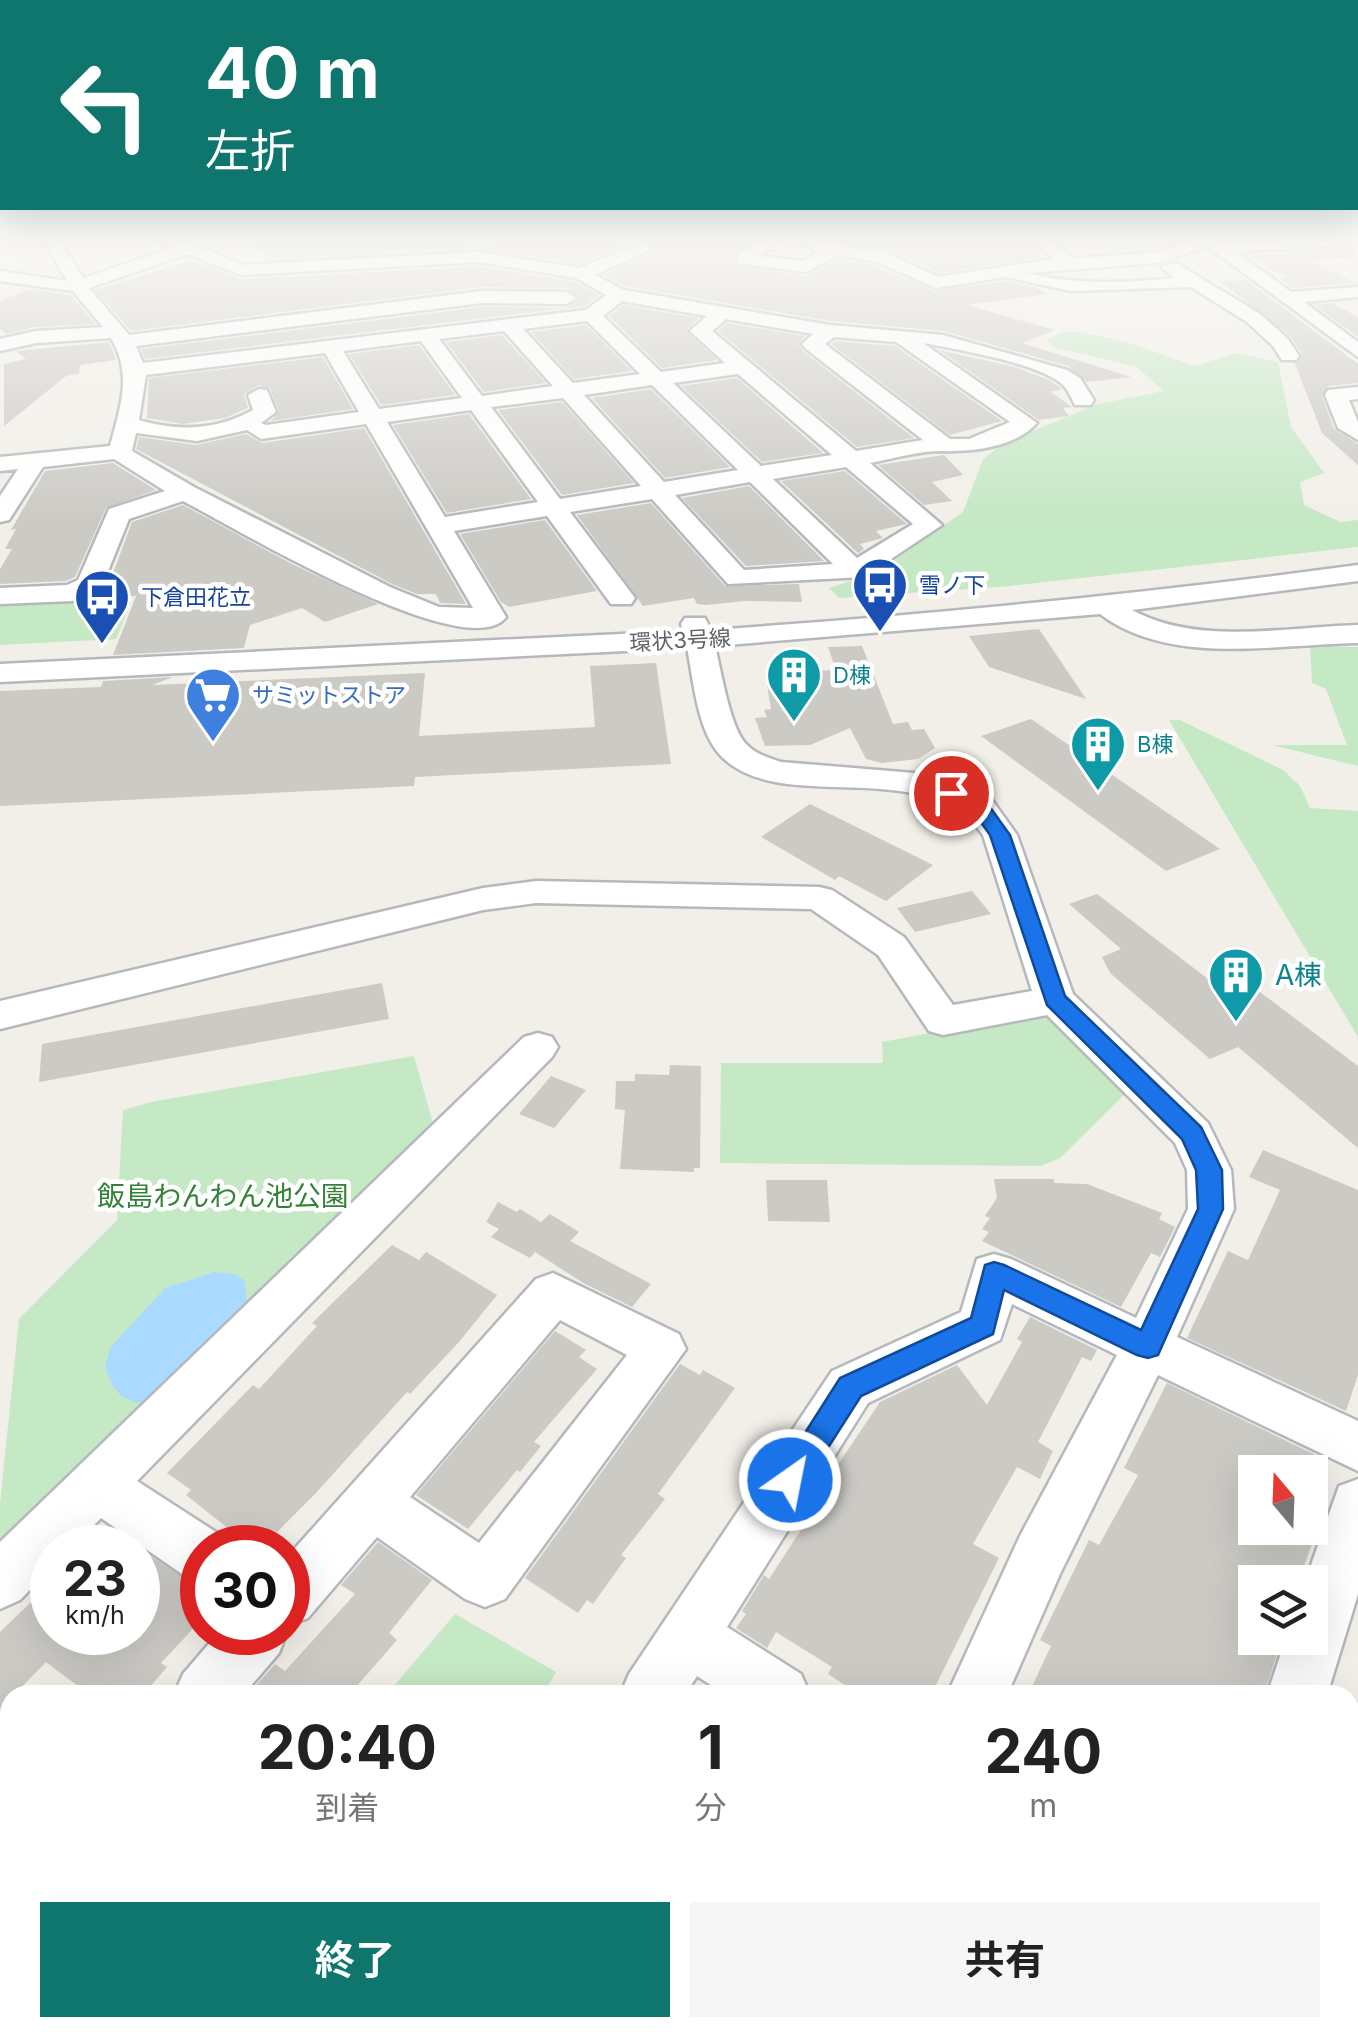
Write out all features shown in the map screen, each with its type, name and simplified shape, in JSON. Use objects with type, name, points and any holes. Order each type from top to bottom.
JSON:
[{"type":"street","points":[[115,331],[136,370],[120,452]]},
{"type":"street","points":[[0,344],[36,337],[120,337],[174,331]]},
{"type":"street","points":[[136,370],[468,331]]},
{"type":"street","points":[[514,331],[736,578],[855,571],[930,525],[700,331]]},
{"type":"street","points":[[608,331],[855,571]]},
{"type":"street","points":[[830,331],[812,344],[942,444],[953,449],[967,446],[1026,423],[901,338]]},
{"type":"street","points":[[831,331],[934,338],[1033,364],[1070,379],[1083,400]]},
{"type":"street","points":[[1267,331],[1286,348],[1289,356]]},
{"type":"street","points":[[1332,331],[1358,351]]},
{"type":"street","points":[[427,336],[621,598]]},
{"type":"street","points":[[120,452],[131,463],[331,570],[435,615],[492,618],[331,347]]},
{"type":"street","points":[[258,429],[261,432],[742,367]]},
{"type":"street","points":[[1358,394],[1336,394],[1346,423],[1358,433]]},
{"type":"street","points":[[126,423],[154,432],[216,433],[264,412],[260,395]]},
{"type":"street","points":[[439,526],[942,444]]},
{"type":"street","points":[[0,464],[120,452]]},
{"type":"street","points":[[2,504],[36,460]]},
{"type":"street","points":[[0,596],[72,593],[90,585],[118,514],[185,492]]},
{"type":"street","name":"環状3号線","points":[[0,658],[908,626],[1358,559]]},
{"type":"street","name":"環状3号線","points":[[1098,600],[1358,574]]},
{"type":"street","points":[[1098,600],[1125,620],[1218,640],[1358,634]]},
{"type":"street","points":[[696,632],[722,732],[734,751],[751,762],[777,771],[914,783],[951,793],[980,807],[1000,835],[1055,1000],[1192,1134],[1209,1170],[1210,1209],[1148,1346],[1040,1555],[981,1685]]},
{"type":"street","name":"環状3号線","points":[[0,673],[696,632]]},
{"type":"street","points":[[0,1015],[483,899],[536,892],[819,898],[891,946],[943,1021],[1055,1000]]},
{"type":"street","points":[[0,1582],[538,1047]]},
{"type":"street","points":[[657,1685],[850,1387],[983,1325],[994,1273],[1358,1447]]},
{"type":"street","points":[[310,1573],[371,1502],[552,1293],[660,1350],[485,1580],[371,1502]]},
{"type":"street","points":[[98,1486],[180,1540]]},
{"type":"street","points":[[1300,1685],[1358,1504]]},
{"type":"street","points":[[690,1637],[764,1685]]},
{"type":"street","points":[[213,1685],[238,1655]]},
{"type":"green space","points":[[1062,332],[1124,341],[1195,366],[1236,353],[1278,362],[1291,427],[1324,473],[1300,482],[1304,505],[1340,522],[1358,520],[1358,547],[1010,586],[839,598],[829,588],[878,572],[963,512],[983,459],[1006,442],[1098,404],[1163,391],[1137,367],[1053,347],[1046,340]]},
{"type":"green space","points":[[0,602],[131,602],[116,639],[0,645]]},
{"type":"green space","points":[[1310,646],[1358,647],[1358,766],[1272,745],[1347,745],[1326,689],[1312,683]]},
{"type":"green space","points":[[1169,720],[1180,720],[1283,770],[1300,786],[1310,808],[1358,811],[1358,1037]]},
{"type":"green space","points":[[1048,1011],[1126,1093],[1060,1158],[1041,1166],[720,1163],[721,1063],[883,1063],[882,1042]]},
{"type":"green space","name":"飯島わんわん池公園","points":[[414,1056],[436,1134],[39,1525],[30,1525],[30,1533],[0,1563],[0,1504],[19,1319],[117,1220],[123,1110]]},
{"type":"green space","points":[[455,1614],[556,1672],[549,1685],[395,1685]]},
{"type":"water","points":[[214,1272],[235,1274],[245,1281],[247,1305],[157,1400],[137,1403],[121,1396],[105,1367],[110,1348],[165,1288]]},
{"type":"building","points":[[287,331],[377,331],[145,359],[141,349]]},
{"type":"building","points":[[592,331],[632,371],[574,379],[531,332]]},
{"type":"building","points":[[624,331],[686,331],[717,360],[662,368]]},
{"type":"building","points":[[718,331],[775,331],[805,336],[798,344],[803,351],[914,438],[857,447]]},
{"type":"building","points":[[944,331],[1052,331],[1022,343],[1131,377],[1087,382],[1068,366]]},
{"type":"building","points":[[1283,331],[1314,331],[1358,364],[1358,383],[1328,386],[1322,396],[1334,429],[1358,444],[1358,465],[1322,433],[1295,364],[1302,354]]},
{"type":"building","points":[[502,335],[546,383],[484,392],[446,342]]},
{"type":"building","points":[[835,341],[895,346],[1002,421],[950,435],[831,344]]},
{"type":"building","points":[[109,342],[116,360],[80,365],[79,374],[66,376],[4,426],[4,364],[26,359],[16,351]]},
{"type":"building","points":[[419,345],[455,395],[381,405],[349,354]]},
{"type":"building","points":[[939,350],[1015,367],[1049,380],[1062,389],[1051,392],[1072,407],[1063,408],[1069,416],[1039,420]]},
{"type":"building","points":[[323,357],[353,409],[271,421],[279,411],[270,389],[259,385],[244,394],[248,408],[225,418],[183,424],[147,418],[149,378]]},
{"type":"building","points":[[737,378],[823,453],[762,462],[681,386]]},
{"type":"building","points":[[651,389],[730,467],[665,478],[592,398]]},
{"type":"building","points":[[562,402],[634,483],[562,495],[498,410]]},
{"type":"building","points":[[469,414],[531,499],[447,513],[393,425]]},
{"type":"building","points":[[364,428],[466,604],[440,603],[436,594],[417,594],[392,584],[136,449],[139,437],[196,445],[246,434],[262,443]]},
{"type":"building","points":[[944,455],[963,475],[932,482],[952,501],[924,505],[878,465]]},
{"type":"building","points":[[113,463],[156,490],[106,508],[75,577],[66,581],[0,584],[0,569],[12,549],[5,549],[16,529],[11,530],[45,471]]},
{"type":"building","points":[[845,471],[907,524],[876,531],[883,538],[860,544],[864,549],[858,553],[781,481]]},
{"type":"building","points":[[749,486],[824,561],[746,566],[682,498]]},
{"type":"building","points":[[651,503],[725,586],[799,584],[802,602],[706,605],[697,604],[694,598],[643,606],[577,515]]},
{"type":"building","points":[[183,505],[294,565],[378,604],[325,622],[302,608],[250,625],[244,648],[113,655],[136,596],[118,597],[120,591],[106,592],[132,522]]},
{"type":"building","points":[[545,520],[597,591],[509,607],[501,602],[460,534]]},
{"type":"building","points":[[1039,629],[1086,699],[989,667],[969,636]]},
{"type":"building","points":[[862,646],[893,724],[908,722],[912,730],[924,729],[935,748],[918,759],[882,763],[866,759],[850,728],[810,745],[765,746],[755,718],[767,717],[764,710],[771,709],[765,673],[836,670],[828,647]]},
{"type":"building","name":"サミットストア","points":[[656,663],[671,764],[415,777],[414,786],[0,806],[0,691],[101,687],[103,681],[173,677],[152,685],[425,673],[419,736],[595,727],[590,666]]},
{"type":"building","name":"B棟","points":[[1031,719],[1220,849],[1166,871],[981,736]]},
{"type":"building","points":[[810,804],[933,865],[886,901],[839,876],[835,880],[761,837]]},
{"type":"building","points":[[972,891],[991,914],[915,932],[897,908]]},
{"type":"building","name":"A棟","points":[[1097,894],[1238,1002],[1260,992],[1358,1066],[1358,1148],[1238,1047],[1210,1059],[1110,973],[1102,957],[1121,949],[1069,904]]},
{"type":"building","points":[[382,983],[389,1019],[39,1082],[42,1044]]},
{"type":"building","points":[[670,1065],[701,1066],[700,1168],[694,1168],[694,1172],[620,1169],[625,1110],[615,1109],[616,1081],[635,1081],[635,1074],[669,1075]]},
{"type":"building","points":[[551,1076],[586,1090],[554,1128],[519,1114]]},
{"type":"building","points":[[1263,1150],[1358,1190],[1358,1375],[1346,1411],[1187,1338],[1228,1251],[1248,1260],[1280,1190],[1249,1177]]},
{"type":"building","points":[[994,1179],[1054,1179],[1054,1183],[1087,1184],[1162,1213],[1159,1219],[1175,1227],[1160,1257],[1151,1253],[1121,1307],[982,1241],[989,1232],[982,1229],[990,1218],[985,1216],[997,1198]]},
{"type":"building","points":[[766,1180],[827,1180],[830,1222],[768,1221]]},
{"type":"building","points":[[498,1202],[541,1222],[550,1214],[579,1232],[570,1241],[651,1284],[632,1307],[585,1284],[535,1252],[530,1258],[491,1237],[499,1229],[486,1222]]},
{"type":"building","points":[[392,1245],[419,1260],[426,1252],[497,1295],[459,1342],[410,1394],[407,1392],[284,1525],[224,1525],[186,1495],[191,1490],[167,1473],[253,1385],[259,1389],[317,1326],[312,1323]]},
{"type":"building","points":[[1030,1317],[1097,1350],[1091,1361],[1082,1357],[1038,1442],[1053,1451],[1040,1479],[1017,1467],[973,1544],[999,1558],[936,1685],[845,1685],[828,1674],[832,1667],[776,1632],[767,1648],[736,1628],[764,1575],[769,1579],[816,1507],[809,1503],[880,1402],[957,1365],[987,1405],[1022,1342],[1017,1339]]},
{"type":"building","points":[[555,1331],[586,1350],[579,1357],[597,1369],[534,1442],[541,1446],[468,1529],[416,1495]]},
{"type":"building","points":[[680,1364],[700,1375],[703,1370],[735,1388],[658,1494],[665,1499],[621,1555],[626,1558],[593,1604],[587,1600],[578,1613],[525,1578]]},
{"type":"building","points":[[1167,1383],[1316,1455],[1238,1455],[1238,1545],[1312,1545],[1304,1565],[1238,1565],[1238,1655],[1277,1655],[1267,1685],[1033,1685],[1051,1646],[1040,1640],[1089,1540],[1099,1545],[1138,1475],[1124,1468]]},
{"type":"building","points":[[378,1542],[432,1580],[389,1633],[397,1640],[358,1685],[257,1685],[275,1664],[285,1671],[300,1655],[310,1655],[310,1644],[355,1594],[341,1585]]},
{"type":"building","points":[[160,1562],[180,1575],[180,1643],[161,1663],[167,1667],[152,1685],[77,1685],[46,1662],[23,1685],[0,1685],[0,1632],[30,1603],[30,1655],[160,1655]]},
{"type":"place","name":"雪ノ下","points":[[880,634]]},
{"type":"place","name":"下倉田花立","points":[[102,646]]},
{"type":"place","name":"D棟","points":[[794,724]]},
{"type":"place","name":"サミットストア","points":[[213,744]]},
{"type":"place","name":"B棟","points":[[1098,793]]},
{"type":"place","name":"A棟","points":[[1236,1024]]},
{"type":"route","points":[[790,1480],[850,1387],[983,1325],[994,1273],[1148,1346],[1210,1209],[1209,1170],[1192,1134],[1055,1000],[1000,835],[980,807],[951,793]]}]
